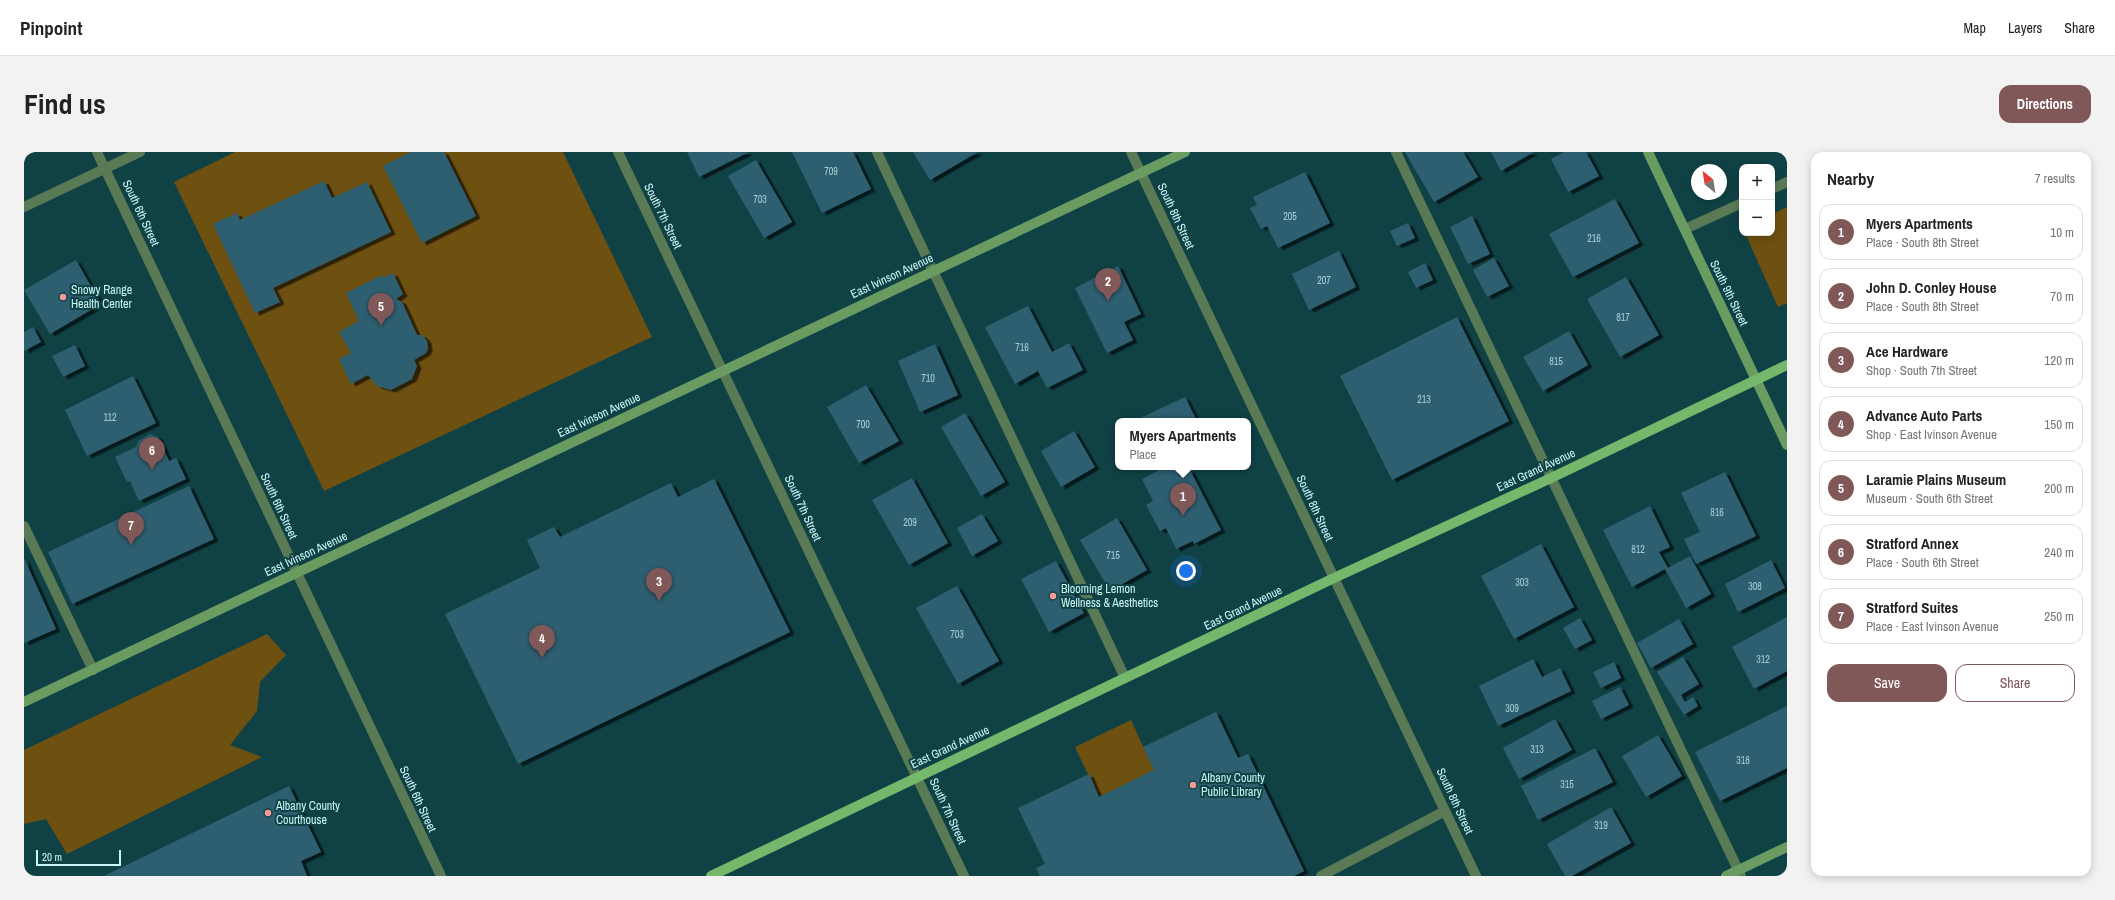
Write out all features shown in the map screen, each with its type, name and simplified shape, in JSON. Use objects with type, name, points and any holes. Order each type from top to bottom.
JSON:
[{"type":"main road","name":"East Grand Avenue","points":[[711,876],[1334,578],[1551,478],[1787,365]]},
{"type":"street","name":"South 6th Street","points":[[97,152],[441,876]]},
{"type":"street","points":[[24,207],[140,152]]},
{"type":"street","name":"South 7th Street","points":[[618,152],[964,876]]},
{"type":"street","points":[[877,152],[1126,678]]},
{"type":"street","name":"South 8th Street","points":[[1132,152],[1476,876]]},
{"type":"street","name":"East Ivinson Avenue","points":[[24,702],[1185,152]]},
{"type":"street","points":[[1396,152],[1740,873]]},
{"type":"street","name":"South 9th Street","points":[[1648,152],[1787,446]]},
{"type":"street","points":[[1775,188],[1787,182]]},
{"type":"street","points":[[1684,229],[1739,203]]},
{"type":"street","points":[[24,526],[93,670]]},
{"type":"street","points":[[1320,876],[1445,811]]},
{"type":"street","points":[[1726,876],[1740,873],[1787,847]]},
{"type":"shaded area","points":[[235,152],[563,152],[652,337],[324,491],[174,182]]},
{"type":"shaded area","points":[[1787,207],[1787,303],[1778,307],[1746,236],[1775,236],[1775,213]]},
{"type":"shaded area","points":[[267,634],[286,655],[260,682],[257,711],[230,745],[262,757],[67,854],[46,819],[24,824],[24,750]]},
{"type":"shaded area","points":[[1131,720],[1154,770],[1099,797],[1075,747]]},
{"type":"building","points":[[411,152],[444,152],[476,216],[422,243],[383,166]]},
{"type":"building","points":[[687,152],[749,152],[699,177]]},
{"type":"building","points":[[792,152],[853,152],[871,189],[822,213]]},
{"type":"building","points":[[913,152],[978,152],[930,180]]},
{"type":"building","points":[[1405,152],[1463,152],[1478,177],[1434,202]]},
{"type":"building","points":[[1491,152],[1534,152],[1501,171]]},
{"type":"building","points":[[1564,152],[1586,152],[1599,176],[1568,192],[1551,159]]},
{"type":"building","points":[[756,160],[792,222],[764,238],[728,176]]},
{"type":"building","points":[[1305,172],[1330,223],[1278,248],[1267,226],[1261,229],[1250,208],[1257,205],[1253,197]]},
{"type":"building","points":[[324,181],[332,198],[367,182],[391,232],[273,288],[280,302],[255,313],[213,224],[237,213],[240,220]]},
{"type":"building","points":[[1615,199],[1639,243],[1573,277],[1549,234]]},
{"type":"building","points":[[1472,216],[1490,254],[1468,264],[1450,227]]},
{"type":"building","points":[[1408,223],[1415,238],[1397,246],[1390,231]]},
{"type":"building","points":[[1339,251],[1356,287],[1309,310],[1292,274]]},
{"type":"building","points":[[1494,258],[1509,286],[1487,297],[1473,270]]},
{"type":"building","name":"Snowy Range Health Center","points":[[76,260],[101,304],[50,334],[24,290]]},
{"type":"building","points":[[1425,263],[1433,280],[1416,288],[1408,272]]},
{"type":"building","points":[[1118,266],[1141,314],[1124,322],[1133,340],[1107,353],[1075,288]]},
{"type":"building","points":[[393,273],[403,294],[396,299],[402,302],[417,335],[422,335],[427,341],[428,349],[426,353],[414,360],[417,366],[412,379],[391,390],[377,386],[368,375],[351,384],[339,359],[351,353],[339,332],[359,321],[346,293],[382,275],[383,278]]},
{"type":"building","points":[[1626,277],[1659,335],[1620,357],[1587,299]]},
{"type":"building","points":[[1028,306],[1052,352],[1069,343],[1083,370],[1047,388],[1038,371],[1015,384],[985,327]]},
{"type":"building","points":[[1457,317],[1509,421],[1392,480],[1340,376]]},
{"type":"building","points":[[33,327],[41,342],[24,351],[24,332]]},
{"type":"building","points":[[1569,331],[1588,365],[1543,391],[1523,357]]},
{"type":"building","points":[[935,344],[958,395],[920,412],[898,361]]},
{"type":"building","points":[[75,345],[85,366],[63,377],[52,356]]},
{"type":"building","points":[[133,376],[156,423],[87,456],[65,410]]},
{"type":"building","points":[[866,385],[899,441],[859,463],[827,407]]},
{"type":"building","points":[[1185,397],[1196,418],[1140,418]]},
{"type":"building","points":[[965,413],[1005,482],[981,496],[941,427]]},
{"type":"building","points":[[1074,431],[1095,467],[1061,487],[1041,451]]},
{"type":"building","points":[[150,434],[158,437],[169,461],[176,458],[186,479],[139,501],[130,481],[127,482],[115,457],[136,447],[138,441]]},
{"type":"building","points":[[1159,470],[1176,470],[1179,476],[1190,470],[1221,530],[1194,544],[1193,541],[1176,549],[1166,528],[1160,531],[1146,505],[1153,501],[1142,479]]},
{"type":"building","points":[[1725,472],[1756,536],[1696,564],[1684,539],[1700,532],[1681,493]]},
{"type":"building","points":[[912,478],[948,543],[909,565],[872,500]]},
{"type":"building","points":[[714,479],[790,632],[518,764],[445,614],[540,568],[527,540],[554,527],[560,537],[671,483],[678,497]]},
{"type":"building","points":[[189,486],[214,539],[72,604],[48,552]]},
{"type":"building","points":[[1650,506],[1670,547],[1659,552],[1668,568],[1690,556],[1711,594],[1686,608],[1665,569],[1632,587],[1603,530]]},
{"type":"building","points":[[982,514],[998,541],[972,556],[957,528]]},
{"type":"building","points":[[1117,518],[1147,570],[1110,591],[1080,540]]},
{"type":"building","points":[[1541,544],[1574,607],[1514,639],[1481,576]]},
{"type":"building","points":[[24,558],[56,629],[24,643]]},
{"type":"building","points":[[1771,560],[1785,588],[1738,612],[1725,584]]},
{"type":"building","name":"Blooming Lemon Wellness & Aesthetics","points":[[1056,561],[1084,613],[1049,632],[1021,579]]},
{"type":"building","points":[[957,586],[999,661],[958,684],[916,608]]},
{"type":"building","points":[[1787,617],[1787,671],[1754,689],[1732,647]]},
{"type":"building","points":[[1580,618],[1592,640],[1575,649],[1563,628]]},
{"type":"building","points":[[1679,619],[1693,644],[1651,668],[1637,643]]},
{"type":"building","points":[[1683,657],[1699,684],[1681,695],[1685,702],[1693,697],[1698,706],[1684,715],[1657,672]]},
{"type":"building","points":[[1533,659],[1542,677],[1560,668],[1571,691],[1498,726],[1479,686]]},
{"type":"building","points":[[1614,662],[1621,678],[1601,688],[1593,672]]},
{"type":"building","points":[[1620,687],[1629,705],[1601,719],[1592,701]]},
{"type":"building","points":[[1787,706],[1787,768],[1720,801],[1695,752]]},
{"type":"building","name":"Albany County Public Library","points":[[1216,712],[1238,758],[1248,754],[1304,871],[1294,876],[1040,876],[1036,868],[1045,864],[1018,808],[1089,774],[1099,797],[1154,770],[1143,747]]},
{"type":"building","points":[[1555,719],[1572,750],[1519,779],[1503,748]]},
{"type":"building","points":[[1658,735],[1682,776],[1646,797],[1622,756]]},
{"type":"building","points":[[1595,748],[1613,782],[1538,820],[1521,786]]},
{"type":"building","name":"Albany County Courthouse","points":[[289,786],[321,852],[301,861],[307,876],[104,876]]},
{"type":"building","points":[[1611,807],[1631,843],[1572,876],[1565,876],[1547,844]]},
{"type":"place","name":"Snowy Range Health Center","points":[[63,297]]},
{"type":"place","name":"John D. Conley House","points":[[1108,301]]},
{"type":"place","name":"Laramie Plains Museum","points":[[381,326]]},
{"type":"place","name":"Stratford Annex","points":[[152,470]]},
{"type":"place","name":"Myers Apartments","points":[[1183,516]]},
{"type":"place","name":"Stratford Suites","points":[[131,545]]},
{"type":"place","name":"Blooming Lemon Wellness & Aesthetics","points":[[1053,596]]},
{"type":"place","name":"Ace Hardware","points":[[659,601]]},
{"type":"place","name":"Advance Auto Parts","points":[[542,658]]},
{"type":"place","name":"Albany County Public Library","points":[[1193,785]]},
{"type":"place","name":"Albany County Courthouse","points":[[268,813]]}]
